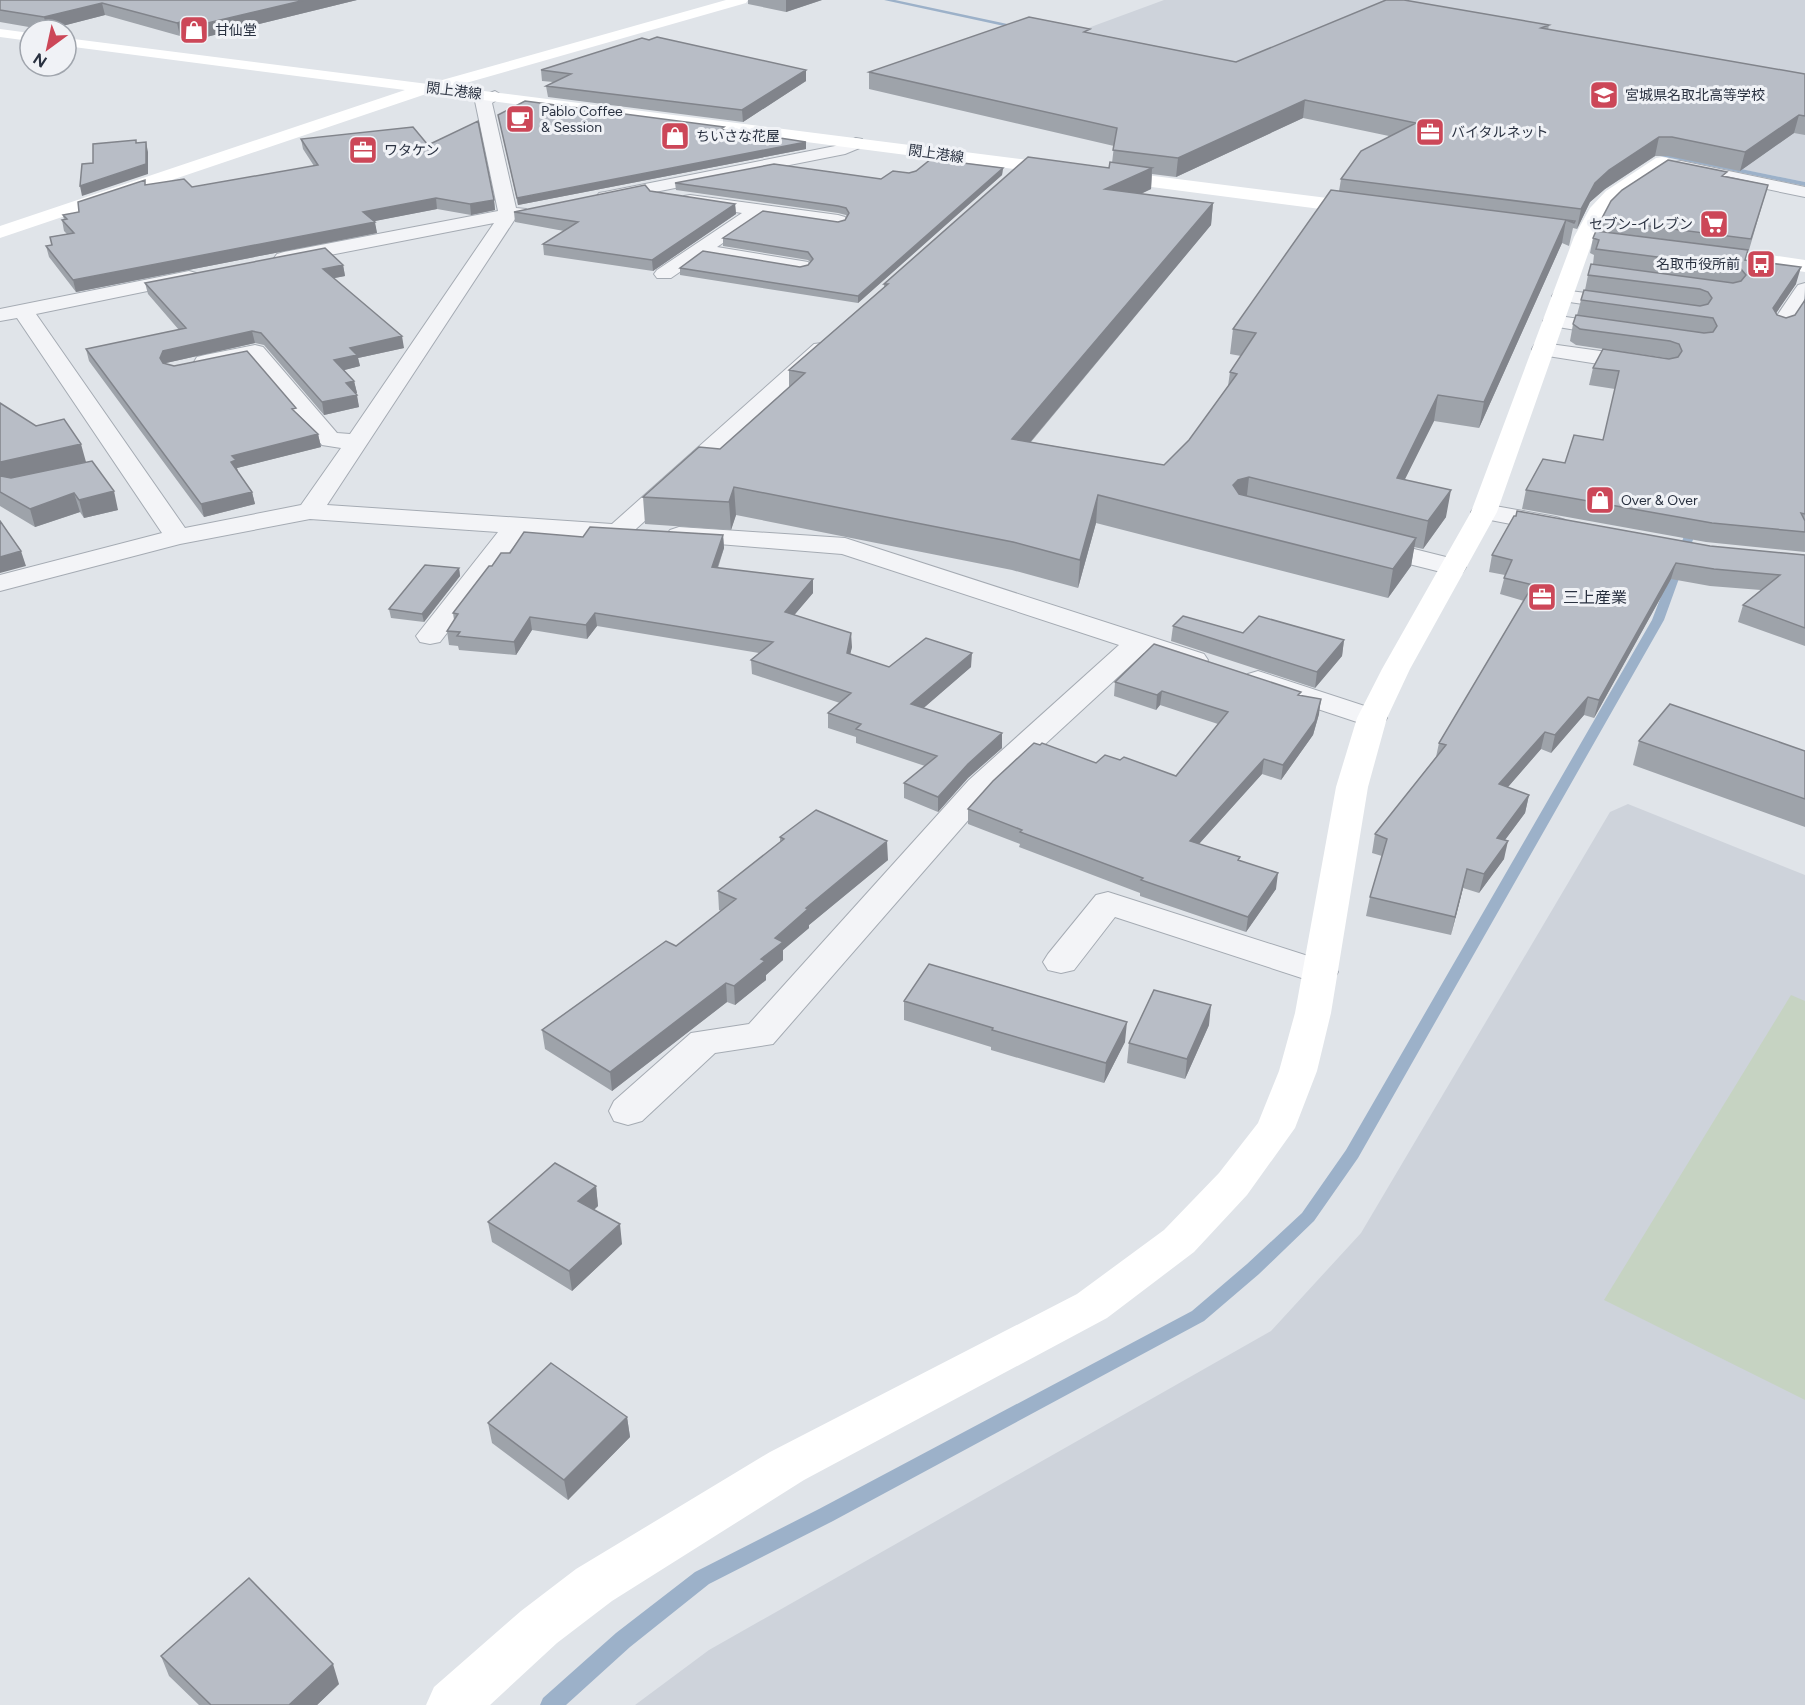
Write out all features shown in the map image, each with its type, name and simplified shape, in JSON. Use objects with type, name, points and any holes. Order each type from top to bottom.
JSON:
[{"type":"street","points":[[0,232],[430,88],[741,0]]},
{"type":"street","points":[[0,33],[18,35]]},
{"type":"street","name":"閖上港線","points":[[78,44],[1380,211]]},
{"type":"street","points":[[310,511],[508,216],[483,101],[495,96]]},
{"type":"street","points":[[587,200],[845,149],[856,143]]},
{"type":"street","points":[[452,1705],[530,1635],[594,1585],[787,1466],[1092,1306],[1179,1241],[1233,1184],[1275,1128],[1298,1071],[1313,1013],[1352,787],[1372,718],[1396,669],[1484,512],[1599,208],[1612,195],[1662,162],[1805,192]]},
{"type":"street","points":[[1004,186],[1027,166]]},
{"type":"street","points":[[632,192],[838,221]]},
{"type":"street","points":[[270,261],[542,209]]},
{"type":"street","points":[[664,274],[759,210]]},
{"type":"street","points":[[1684,249],[1805,265]]},
{"type":"street","points":[[699,250],[801,266]]},
{"type":"street","points":[[0,315],[207,274]]},
{"type":"street","points":[[1572,277],[1641,306]]},
{"type":"street","points":[[1572,277],[1643,334]]},
{"type":"street","points":[[1572,277],[1665,367]]},
{"type":"street","points":[[1781,326],[1805,289]]},
{"type":"street","points":[[23,311],[115,464],[178,537]]},
{"type":"street","points":[[618,532],[837,335]]},
{"type":"street","points":[[187,366],[255,352],[330,440],[357,441]]},
{"type":"street","points":[[0,583],[178,537],[310,511],[844,546],[1372,718]]},
{"type":"street","points":[[1484,512],[1575,529]]},
{"type":"street","points":[[430,636],[517,525]]},
{"type":"street","points":[[1349,541],[1453,567]]},
{"type":"street","points":[[628,1111],[704,1042],[760,1035],[980,787],[1139,642]]},
{"type":"street","points":[[1061,962],[1108,903],[1320,972]]},
{"type":"shaded area","name":"宮城県名取北高等学校","points":[[1164,0],[1805,0],[1805,182],[1069,35]]},
{"type":"shaded area","points":[[1628,804],[1805,875],[1805,1705],[635,1705],[709,1650],[1271,1331],[1361,1233],[1610,812]]},
{"type":"green space","points":[[1791,995],[1805,1001],[1805,1400],[1604,1300]]},
{"type":"building","points":[[0,0],[305,0],[199,25],[184,21],[177,23],[102,3],[44,17],[0,10]]},
{"type":"building","points":[[1386,0],[1404,0],[1549,25],[1541,28],[1805,74],[1805,116],[1799,115],[1745,152],[1672,137],[1659,137],[1609,170],[1595,183],[1581,209],[1341,179],[1361,151],[1416,123],[1305,100],[1178,158],[1113,150],[1117,128],[869,72],[1029,17],[1090,29],[1084,32],[1236,62]]},
{"type":"building","points":[[657,37],[806,70],[742,110],[546,86],[571,74],[541,70],[642,38],[649,40]]},
{"type":"building","points":[[525,101],[724,127],[721,129],[806,142],[517,198],[498,115]]},
{"type":"building","points":[[478,121],[494,200],[470,204],[436,198],[363,212],[375,222],[73,280],[46,246],[52,245],[50,237],[74,233],[62,220],[67,219],[63,215],[79,212],[78,202],[145,180],[145,185],[184,179],[192,187],[318,165],[301,139],[413,127],[428,145]]},
{"type":"building","points":[[136,140],[136,143],[146,142],[146,164],[80,186],[82,164],[93,163],[93,144]]},
{"type":"building","points":[[1028,157],[1109,168],[1110,162],[1152,168],[1105,189],[1213,203],[1012,439],[1164,465],[1189,440],[1237,374],[1230,372],[1256,333],[1233,329],[1331,190],[1575,221],[1574,223],[1566,220],[1484,402],[1438,395],[1397,478],[1451,490],[1428,521],[1249,477],[1238,480],[1233,485],[1239,494],[1416,538],[1393,569],[1098,495],[1080,560],[1013,542],[734,487],[729,502],[643,497],[699,447],[720,449],[805,373],[789,370]]},
{"type":"building","points":[[931,159],[1003,168],[858,296],[680,268],[703,251],[800,267],[808,265],[813,259],[808,252],[723,238],[763,211],[838,222],[845,220],[849,213],[846,208],[838,206],[675,183],[774,164],[881,179],[893,171],[909,173],[916,171]]},
{"type":"building","points":[[1668,160],[1727,172],[1722,176],[1768,185],[1751,239],[1601,220],[1611,201],[1622,190]]},
{"type":"building","points":[[645,185],[650,191],[735,204],[652,260],[543,244],[578,222],[514,212]]},
{"type":"building","points":[[1596,231],[1748,250],[1745,260],[1801,267],[1773,308],[1777,315],[1786,318],[1795,315],[1805,300],[1805,514],[1801,513],[1805,521],[1805,532],[1712,523],[1526,490],[1543,459],[1565,463],[1574,435],[1603,440],[1619,371],[1593,368],[1603,349],[1669,359],[1678,357],[1682,351],[1679,344],[1670,341],[1580,329],[1573,324],[1576,315],[1704,333],[1713,332],[1717,326],[1713,318],[1581,300],[1584,290],[1700,306],[1708,304],[1712,298],[1708,292],[1700,289],[1588,275],[1591,264],[1733,283],[1741,281],[1746,275],[1741,269],[1734,267],[1596,249],[1599,240],[1593,238]]},
{"type":"building","points":[[325,248],[343,265],[323,269],[402,336],[350,348],[357,355],[334,360],[354,381],[346,383],[357,395],[322,402],[261,333],[252,331],[163,351],[160,358],[163,363],[174,366],[247,351],[296,408],[292,409],[318,434],[232,456],[236,460],[231,462],[252,492],[201,504],[86,349],[186,328],[145,283]]},
{"type":"building","points":[[0,403],[36,426],[64,419],[81,444],[0,464]]},
{"type":"building","points":[[92,461],[114,491],[79,500],[74,493],[30,509],[0,492],[0,475],[11,478]]},
{"type":"building","points":[[1517,511],[1710,546],[1805,555],[1805,628],[1743,605],[1780,575],[1676,563],[1599,700],[1588,697],[1555,735],[1545,732],[1499,784],[1529,795],[1497,838],[1508,841],[1484,874],[1467,869],[1455,917],[1370,897],[1387,839],[1375,834],[1446,745],[1439,743],[1533,585],[1504,578],[1512,560],[1492,555]]},
{"type":"building","points":[[0,521],[21,551],[0,557]]},
{"type":"building","points":[[590,527],[723,535],[712,567],[813,579],[785,612],[851,633],[847,653],[889,667],[926,638],[972,653],[911,704],[1002,733],[968,764],[938,797],[904,783],[937,756],[856,729],[861,724],[828,713],[851,693],[751,660],[773,642],[595,613],[586,625],[530,617],[514,642],[457,636],[460,632],[447,631],[458,614],[453,613],[489,566],[492,566],[501,553],[510,553],[524,532],[583,537]]},
{"type":"building","points":[[425,565],[459,568],[422,614],[389,609]]},
{"type":"building","points":[[1183,616],[1243,633],[1259,616],[1344,640],[1317,672],[1173,626]]},
{"type":"building","points":[[1154,644],[1301,692],[1298,695],[1321,699],[1315,721],[1283,765],[1264,759],[1190,841],[1240,857],[1238,860],[1278,873],[1248,917],[1141,880],[1143,878],[1020,832],[1022,830],[968,809],[993,781],[1034,743],[1040,745],[1042,743],[1096,763],[1105,755],[1120,760],[1124,757],[1176,776],[1228,712],[1162,691],[1157,695],[1115,682]]},
{"type":"building","points":[[1670,704],[1805,751],[1805,799],[1639,741]]},
{"type":"building","points":[[816,810],[887,841],[806,908],[808,909],[775,938],[783,942],[761,959],[765,961],[734,986],[726,983],[610,1072],[542,1030],[666,941],[676,946],[736,899],[718,891],[784,839],[780,837]]},
{"type":"building","points":[[929,964],[1127,1022],[1106,1063],[992,1030],[993,1028],[904,1001]]},
{"type":"building","points":[[1154,990],[1211,1005],[1187,1059],[1129,1043]]},
{"type":"building","points":[[555,1163],[596,1186],[578,1201],[620,1224],[569,1271],[488,1222]]},
{"type":"building","points":[[551,1363],[627,1417],[564,1480],[488,1423]]},
{"type":"building","points":[[249,1578],[333,1664],[289,1705],[211,1705],[161,1656]]},
{"type":"waterway","points":[[887,0],[1023,28]]},
{"type":"waterway","points":[[1648,152],[1805,184]]},
{"type":"waterway","points":[[551,1705],[623,1640],[702,1578],[826,1515],[1198,1316],[1253,1269],[1308,1217],[1352,1154],[1658,620],[1694,523]]},
{"type":"place","name":"甘仙堂","points":[[194,30]]},
{"type":"place","name":"宮城県名取北高等学校","points":[[1604,95]]},
{"type":"place","name":"Pablo Coffee & Session","points":[[520,119]]},
{"type":"place","name":"バイタルネット","points":[[1430,132]]},
{"type":"place","name":"ちいさな花屋","points":[[675,136]]},
{"type":"place","name":"ワタケン","points":[[363,150]]},
{"type":"place","name":"セブン-イレブン","points":[[1714,224]]},
{"type":"place","name":"名取市役所前","points":[[1761,264]]},
{"type":"place","name":"Over & Over","points":[[1600,500]]},
{"type":"place","name":"三上産業","points":[[1542,597]]}]
